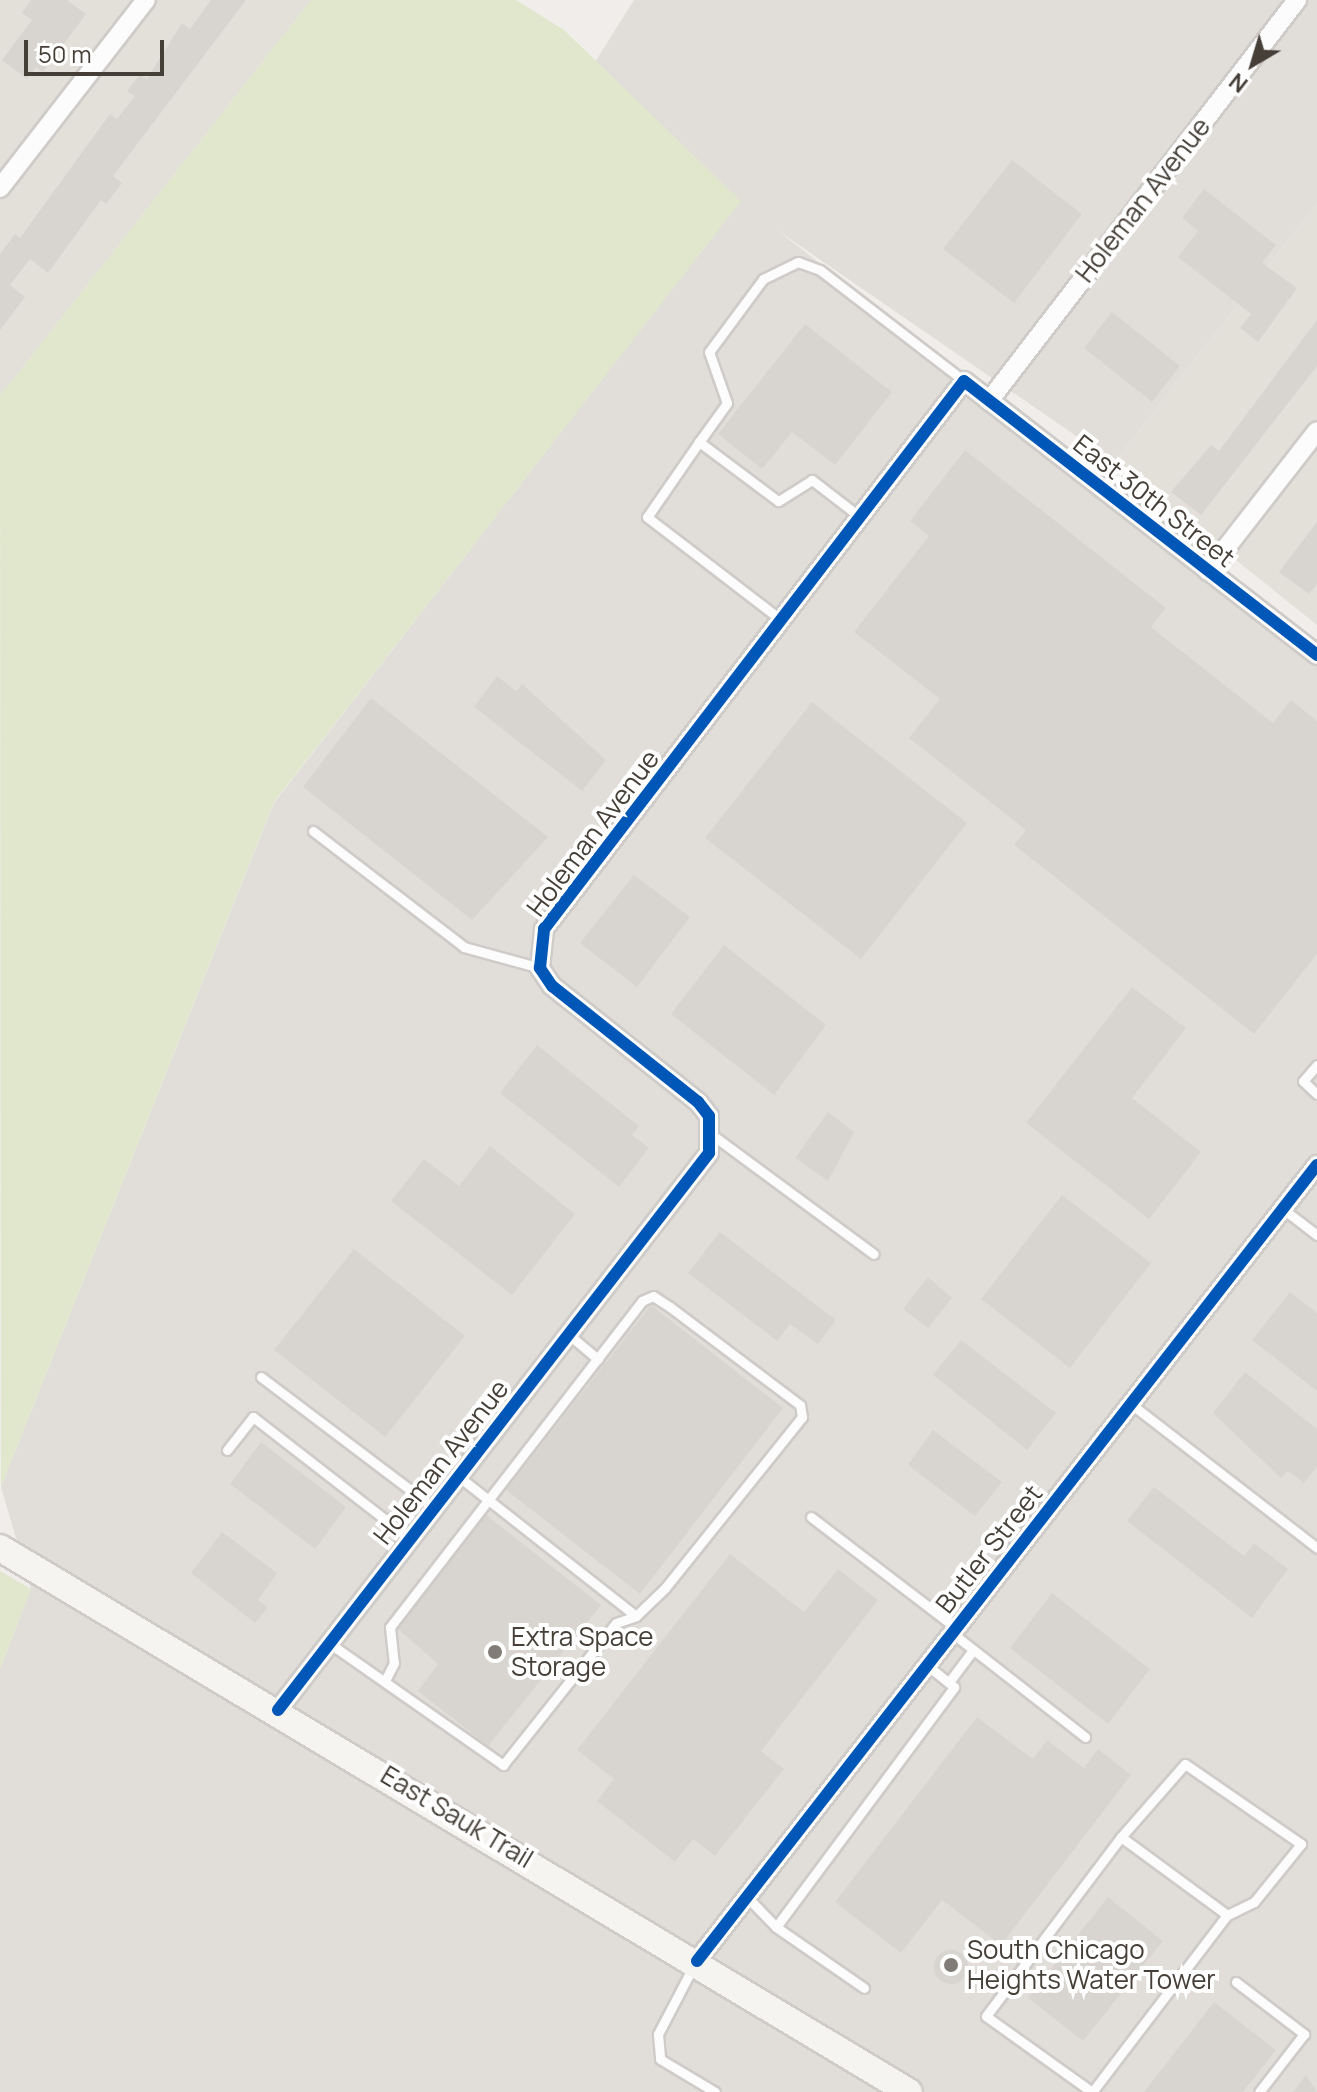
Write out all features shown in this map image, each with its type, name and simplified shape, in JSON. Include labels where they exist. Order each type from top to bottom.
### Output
[{"type":"main road","name":"East Sauk Trail","points":[[0,1548],[278,1710],[909,2092]]},
{"type":"street","points":[[0,188],[146,0]]},
{"type":"street","name":"Holeman Avenue","points":[[989,401],[1297,0]]},
{"type":"street","name":"Holeman Avenue","points":[[540,968],[544,929],[964,381]]},
{"type":"street","name":"East 30th Street","points":[[964,381],[1317,655]]},
{"type":"street","points":[[1208,571],[1317,431]]},
{"type":"street","points":[[540,968],[552,986],[698,1102],[711,1134]]},
{"type":"street","name":"Holeman Avenue","points":[[278,1710],[709,1153],[711,1134]]},
{"type":"street","name":"Butler Street","points":[[697,1961],[1317,1165]]},
{"type":"lane","points":[[781,620],[647,517],[727,403],[709,352],[778,266],[798,262],[820,270],[964,381]]},
{"type":"lane","points":[[699,442],[778,501],[812,480],[860,517]]},
{"type":"lane","points":[[313,831],[464,947],[540,968]]},
{"type":"lane","points":[[1317,1065],[1303,1081],[1317,1094]]},
{"type":"lane","points":[[711,1134],[874,1254]]},
{"type":"lane","points":[[1283,1209],[1317,1235]]},
{"type":"lane","points":[[329,1643],[503,1765],[616,1623],[636,1616],[804,1411],[653,1296],[642,1301],[390,1627],[394,1663],[385,1681]]},
{"type":"lane","points":[[568,1334],[598,1359]]},
{"type":"lane","points":[[261,1377],[434,1508]]},
{"type":"lane","points":[[1131,1404],[1317,1548]]},
{"type":"lane","points":[[227,1450],[253,1417],[410,1539]]},
{"type":"lane","points":[[458,1476],[491,1498],[636,1616]]},
{"type":"lane","points":[[811,1517],[1085,1737]]},
{"type":"lane","points":[[949,1682],[973,1650]]},
{"type":"lane","points":[[776,1927],[954,1687],[927,1665]]},
{"type":"lane","points":[[1185,1764],[1301,1844],[1254,1902],[1227,1915],[1092,2092],[986,2016],[1121,1837],[1185,1764]]},
{"type":"lane","points":[[1121,1837],[1227,1915]]},
{"type":"lane","points":[[747,1897],[776,1927],[864,1988]]},
{"type":"lane","points":[[697,1961],[658,2034],[660,2059],[715,2092]]},
{"type":"lane","points":[[1236,1982],[1304,2034],[1259,2092]]},
{"type":"shaded area","points":[[0,0],[311,0],[0,396]]},
{"type":"shaded area","points":[[634,0],[1317,0],[1317,203],[1114,462],[777,230],[1317,649],[1317,2092],[0,2092],[0,1669],[31,1589],[1,1487],[274,803],[740,201],[595,62]]},
{"type":"shaded area","points":[[1317,203],[1317,625],[1114,462]]},
{"type":"green space","points":[[311,0],[516,0],[564,30],[741,201],[274,802],[1,1487],[0,396]]},
{"type":"green space","points":[[0,1571],[31,1589],[0,1669]]},
{"type":"building","points":[[31,0],[67,0],[86,14],[43,72],[36,67],[27,79],[2,60],[32,20],[22,13]]},
{"type":"building","points":[[211,0],[246,0],[113,176],[122,183],[106,204],[101,200],[48,273],[30,259],[10,285],[25,297],[0,330],[0,254],[15,234],[20,238],[110,114],[117,119],[135,96],[127,91],[140,74],[147,79],[182,23],[190,29]]},
{"type":"building","points":[[1012,160],[1082,214],[1014,303],[943,249]]},
{"type":"building","points":[[1204,189],[1276,245],[1262,263],[1297,288],[1258,342],[1240,328],[1251,314],[1178,257],[1198,231],[1182,218]]},
{"type":"building","points":[[1112,312],[1180,366],[1152,402],[1084,348]]},
{"type":"building","points":[[1317,320],[1317,366],[1201,515],[1171,492],[1211,445],[1219,451]]},
{"type":"building","points":[[805,324],[892,392],[835,465],[792,432],[762,469],[718,434]]},
{"type":"building","points":[[965,450],[1166,608],[1151,627],[1273,723],[1291,700],[1317,721],[1317,954],[1254,1034],[1014,845],[1026,830],[909,738],[940,699],[854,632],[929,536],[910,521]]},
{"type":"building","points":[[1317,522],[1317,584],[1309,594],[1279,572]]},
{"type":"building","points":[[497,676],[516,691],[522,684],[606,760],[582,791],[474,707]]},
{"type":"building","points":[[371,698],[548,837],[472,920],[303,787]]},
{"type":"building","points":[[812,702],[967,823],[861,959],[705,838]]},
{"type":"building","points":[[634,875],[690,917],[637,987],[580,943]]},
{"type":"building","points":[[724,945],[826,1025],[774,1095],[671,1014]]},
{"type":"building","points":[[1132,987],[1186,1028],[1132,1098],[1201,1152],[1149,1219],[1026,1123]]},
{"type":"building","points":[[537,1045],[639,1126],[632,1135],[649,1148],[619,1187],[500,1093]]},
{"type":"building","points":[[828,1112],[854,1132],[828,1181],[795,1158]]},
{"type":"building","points":[[490,1146],[575,1214],[512,1295],[391,1201],[424,1159],[459,1186]]},
{"type":"building","points":[[1062,1195],[1151,1263],[1070,1368],[981,1299]]},
{"type":"building","points":[[720,1232],[836,1320],[818,1344],[790,1324],[777,1341],[688,1273]]},
{"type":"building","points":[[354,1249],[465,1336],[385,1437],[274,1350]]},
{"type":"building","points":[[928,1277],[952,1298],[928,1328],[903,1309]]},
{"type":"building","points":[[1290,1292],[1317,1313],[1317,1391],[1252,1340]]},
{"type":"building","points":[[651,1305],[783,1408],[640,1594],[506,1490]]},
{"type":"building","points":[[961,1340],[1056,1413],[1027,1450],[933,1375]]},
{"type":"building","points":[[1245,1372],[1317,1429],[1317,1467],[1304,1483],[1288,1471],[1281,1478],[1213,1413]]},
{"type":"building","points":[[933,1430],[1002,1482],[975,1516],[908,1465]]},
{"type":"building","points":[[261,1442],[346,1507],[315,1549],[230,1484]]},
{"type":"building","points":[[1154,1487],[1244,1556],[1254,1543],[1288,1569],[1252,1618],[1127,1521]]},
{"type":"building","points":[[486,1515],[601,1605],[488,1746],[418,1691],[438,1664],[398,1629]]},
{"type":"building","points":[[222,1532],[277,1573],[258,1600],[268,1607],[255,1623],[191,1573]]},
{"type":"building","points":[[730,1554],[804,1612],[838,1569],[878,1600],[761,1751],[784,1769],[715,1856],[693,1839],[675,1862],[597,1801],[614,1779],[577,1750]]},
{"type":"building","points":[[1052,1593],[1150,1669],[1108,1724],[1010,1648]]},
{"type":"building","points":[[977,1717],[1033,1759],[1047,1740],[1084,1768],[1098,1749],[1131,1775],[1001,1945],[942,1900],[901,1953],[835,1902]]},
{"type":"building","points":[[1108,1897],[1163,1941],[1083,2041],[1028,1998]]},
{"type":"building","name":"South Chicago Heights Water Tower","points":[[951,1950],[963,1955],[968,1967],[963,1979],[951,1984],[939,1979],[934,1967],[939,1955]]},
{"type":"building","points":[[1214,2002],[1276,2050],[1243,2092],[1144,2092]]},
{"type":"building","points":[[1306,2075],[1317,2092],[1293,2092]]},
{"type":"cycle path","points":[[278,1710],[709,1153],[709,1116],[698,1102],[552,986],[540,968],[544,929],[964,381],[1317,655]]},
{"type":"cycle path","points":[[697,1961],[1317,1165]]},
{"type":"place","name":"Extra Space Storage","points":[[495,1652]]},
{"type":"place","name":"South Chicago Heights Water Tower","points":[[951,1965]]}]
